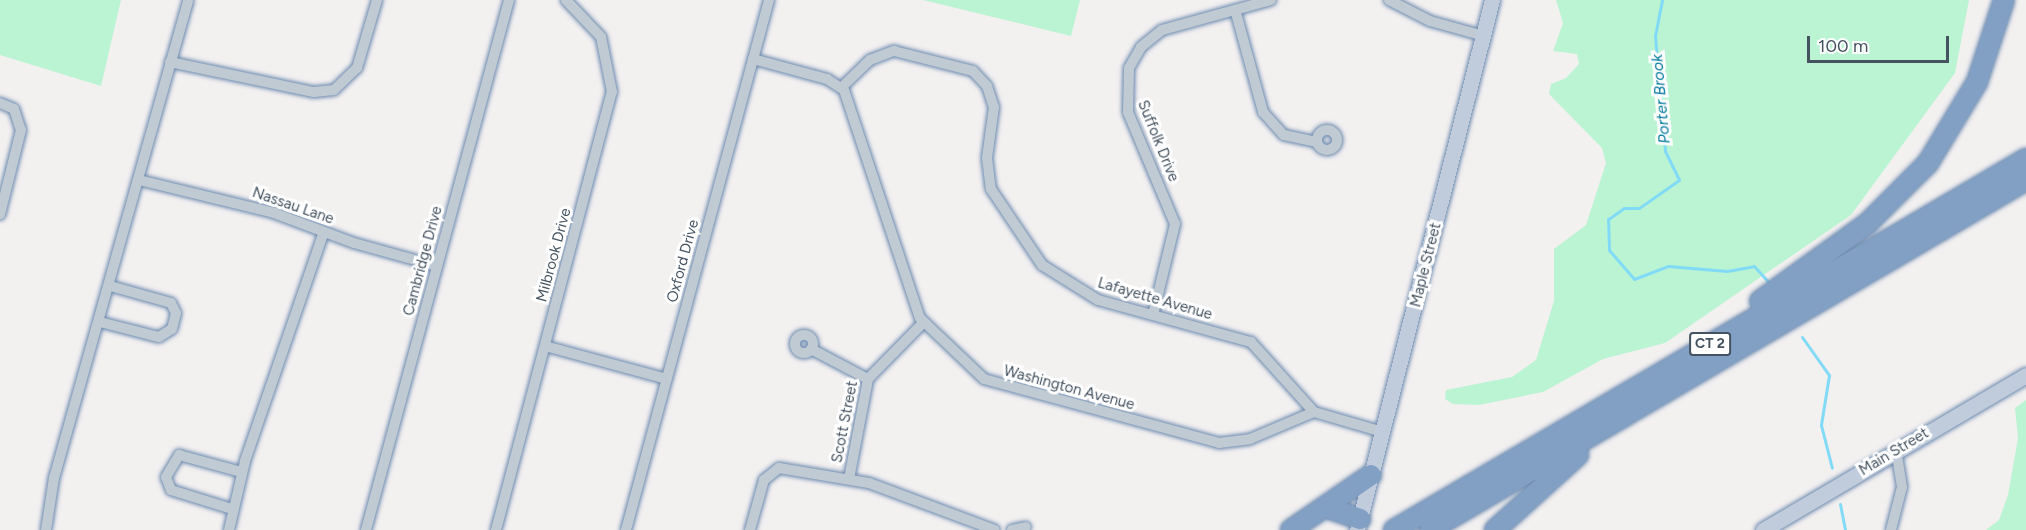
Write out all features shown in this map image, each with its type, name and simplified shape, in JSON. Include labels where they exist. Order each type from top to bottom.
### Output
[{"type":"highway","points":[[1688,357],[1711,334],[1857,232],[1918,174],[1974,90],[2004,0]]},
{"type":"highway","name":"CT 2","points":[[1394,530],[2026,159]]},
{"type":"highway","name":"CT 2","points":[[1430,530],[2026,180]]},
{"type":"highway","points":[[1495,530],[1552,475],[1650,401]]},
{"type":"highway","points":[[1291,530],[1328,508],[1371,475]]},
{"type":"highway","points":[[1328,508],[1358,525]]},
{"type":"street","points":[[46,530],[54,477],[100,322],[188,0]]},
{"type":"street","points":[[170,62],[327,92],[354,74],[377,0]]},
{"type":"street","name":"Cambridge Drive","points":[[366,530],[509,0]]},
{"type":"street","name":"Milbrook Drive","points":[[496,530],[613,84],[601,37],[566,0]]},
{"type":"street","name":"Oxford Drive","points":[[626,530],[769,0]]},
{"type":"street","name":"Suffolk Drive","points":[[1153,315],[1175,224],[1128,112],[1127,74],[1137,51],[1158,33],[1236,13],[1271,0]]},
{"type":"street","points":[[1389,0],[1415,15],[1484,36]]},
{"type":"street","name":"Maple Street","points":[[1358,525],[1492,0]]},
{"type":"street","points":[[1236,13],[1250,80],[1263,112],[1284,135],[1317,142]]},
{"type":"street","name":"Lafayette Avenue","points":[[842,87],[870,60],[894,51],[973,71],[987,86],[994,107],[987,158],[991,189],[1035,257],[1077,291],[1251,342],[1314,412]]},
{"type":"street","points":[[753,59],[842,87]]},
{"type":"street","name":"Washington Avenue","points":[[842,87],[923,323],[959,361],[990,382],[1213,442],[1242,442],[1314,412]]},
{"type":"street","points":[[0,103],[14,109],[21,130],[0,214]]},
{"type":"street","name":"Nassau Lane","points":[[138,180],[274,213],[324,232],[437,266]]},
{"type":"street","points":[[229,530],[241,472],[324,232]]},
{"type":"street","points":[[100,322],[159,338],[172,329],[176,313],[171,303],[110,286]]},
{"type":"street","name":"Scott Street","points":[[750,530],[762,484],[773,470],[849,479],[868,379],[923,323]]},
{"type":"street","points":[[545,346],[667,379]]},
{"type":"street","points":[[811,349],[868,379]]},
{"type":"street","name":"Main Street","points":[[1763,530],[2026,375]]},
{"type":"street","points":[[1314,412],[1383,432]]},
{"type":"street","points":[[1891,530],[1902,487],[1896,450]]},
{"type":"street","points":[[232,508],[171,490],[166,477],[172,460],[182,455],[241,472]]},
{"type":"street","points":[[849,479],[995,530]]},
{"type":"street","points":[[1012,530],[1026,527]]},
{"type":"green space","points":[[0,0],[121,0],[101,86],[0,55]]},
{"type":"green space","points":[[923,0],[1080,0],[1071,36]]},
{"type":"green space","points":[[1556,0],[1969,0],[1955,73],[1851,215],[1665,343],[1603,359],[1543,392],[1479,405],[1453,404],[1445,399],[1446,390],[1512,377],[1536,360],[1554,301],[1554,249],[1586,225],[1606,163],[1602,148],[1549,94],[1551,84],[1566,78],[1579,64],[1577,54],[1553,51],[1563,23]]},
{"type":"green space","points":[[2026,400],[2026,530],[1986,530],[1999,520],[2008,495],[2018,438],[2015,408]]},
{"type":"waterway","name":"Porter Brook","points":[[1662,0],[1655,36],[1665,151],[1679,180],[1639,208],[1624,208],[1608,219],[1609,250],[1634,279],[1668,266],[1727,271],[1754,266],[1770,284]]},
{"type":"waterway","points":[[1802,337],[1829,375],[1821,425],[1832,468]]},
{"type":"waterway","points":[[1840,504],[1845,530]]}]
